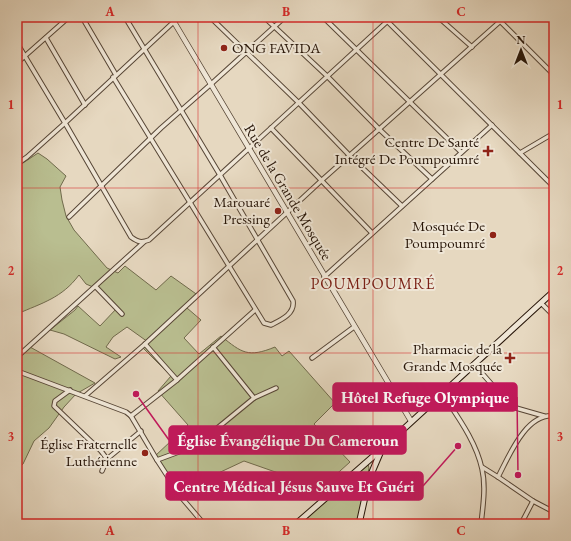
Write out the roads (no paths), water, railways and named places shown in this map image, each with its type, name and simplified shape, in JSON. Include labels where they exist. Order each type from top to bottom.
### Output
[{"type":"main road","points":[[296,524],[341,483],[384,447],[554,291]]},
{"type":"main road","points":[[359,524],[364,495],[369,479],[384,447]]},
{"type":"main road","points":[[341,483],[352,483],[364,495]]},
{"type":"street","points":[[17,63],[69,17]]},
{"type":"street","points":[[82,17],[151,137],[255,310],[264,323],[271,325],[291,312],[294,306],[293,300],[125,17]]},
{"type":"street","name":"Rue de la Grande Mosquée","points":[[171,17],[248,149],[411,421]]},
{"type":"street","points":[[17,164],[65,123],[180,17]]},
{"type":"street","points":[[210,17],[402,206]]},
{"type":"street","points":[[264,17],[327,76],[379,129],[432,179]]},
{"type":"street","points":[[69,217],[151,137],[285,17]]},
{"type":"street","points":[[323,17],[461,152]]},
{"type":"street","points":[[383,17],[554,187]]},
{"type":"street","points":[[17,357],[144,242],[149,240],[392,17]]},
{"type":"street","points":[[438,17],[472,47]]},
{"type":"street","points":[[496,17],[554,75]]},
{"type":"street","points":[[85,396],[145,344],[322,180],[505,17]]},
{"type":"street","points":[[551,17],[554,20]]},
{"type":"street","points":[[46,38],[85,104]]},
{"type":"street","points":[[17,43],[132,236],[138,241],[144,242]]},
{"type":"street","points":[[324,276],[492,125]]},
{"type":"street","points":[[271,128],[372,233]]},
{"type":"street","points":[[520,153],[554,133]]},
{"type":"street","points":[[96,287],[122,314]]},
{"type":"street","points":[[541,303],[554,316]]},
{"type":"street","points":[[132,416],[177,380],[255,310]]},
{"type":"street","points":[[312,358],[354,327]]},
{"type":"street","points":[[145,344],[177,380]]},
{"type":"street","points":[[213,347],[254,398]]},
{"type":"street","points":[[474,364],[507,402],[516,408],[544,416],[554,416]]},
{"type":"street","points":[[17,371],[70,390],[126,412],[132,416],[157,460],[181,497],[204,524]]},
{"type":"street","points":[[157,460],[184,450],[204,439],[254,398],[276,388]]},
{"type":"street","points":[[70,390],[55,401],[54,406],[101,451],[107,459]]},
{"type":"street","points":[[442,393],[467,432],[482,467],[483,504],[481,524]]},
{"type":"street","points":[[498,477],[522,434],[537,420],[544,416]]},
{"type":"street","points":[[102,471],[107,459],[141,431]]},
{"type":"street","points":[[482,467],[533,501],[554,512]]},
{"type":"street","points":[[521,524],[533,501]]},
{"type":"place","name":"ONG FAVIDA","points":[[224,48]]},
{"type":"place","name":"Centre De Santé Intégré De Poumpoumré","points":[[488,151]]},
{"type":"place","name":"Marouaré Pressing","points":[[278,211]]},
{"type":"place","name":"Mosquée De Poumpoumré","points":[[493,235]]},
{"type":"place","name":"Pharmacie de la Grande Mosquée","points":[[510,358]]},
{"type":"place","name":"Église Évangélique Du Cameroun","points":[[136,394]]},
{"type":"place","name":"Centre Médical Jésus Sauve Et Guéri","points":[[458,446]]},
{"type":"place","name":"Église Fraternelle Luthérienne","points":[[145,453]]},
{"type":"place","name":"Hôtel Refuge Olympique","points":[[518,475]]},
{"type":"district","name":"POUMPOUMRÉ","points":[[373,283]]}]
